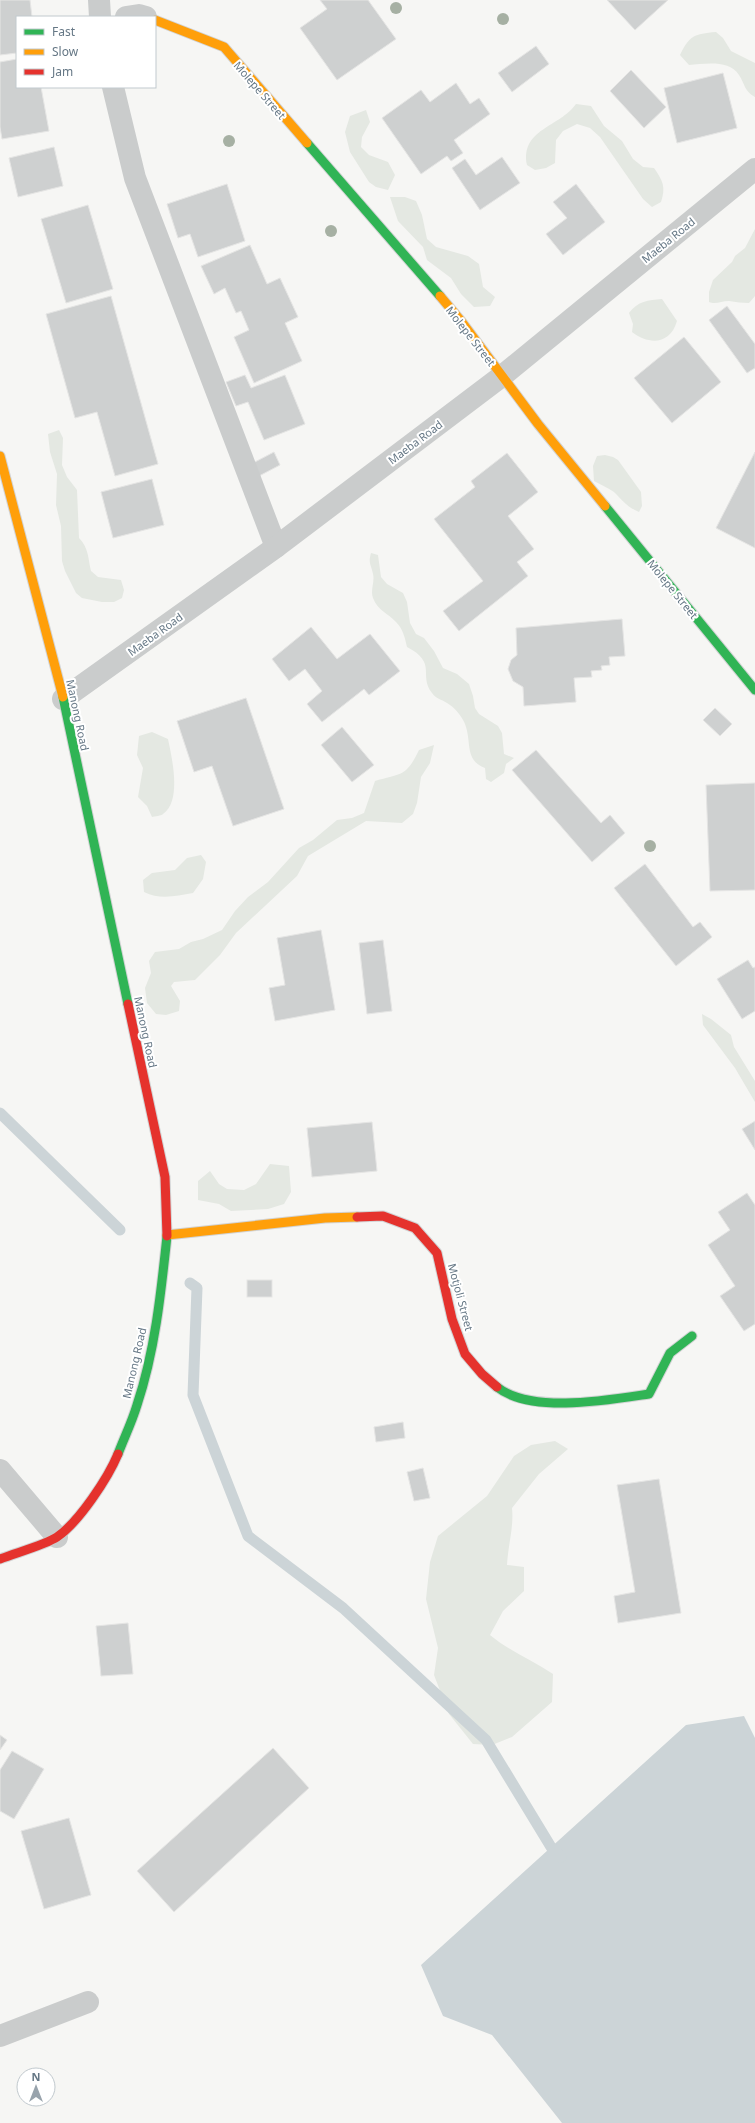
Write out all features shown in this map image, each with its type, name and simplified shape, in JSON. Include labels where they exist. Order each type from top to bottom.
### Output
[{"type":"street","points":[[99,0],[100,16]]},
{"type":"street","points":[[133,16],[143,16]]},
{"type":"street","name":"Molepe Street","points":[[156,20],[224,48],[461,321],[538,424],[755,690]]},
{"type":"street","points":[[113,88],[135,178],[276,547]]},
{"type":"street","name":"Maeba Road","points":[[64,699],[276,547],[502,376],[755,169]]},
{"type":"street","name":"Manong Road","points":[[0,456],[64,699],[165,1177],[167,1235],[162,1284],[154,1329],[137,1405],[111,1471],[84,1510],[57,1537],[0,1559]]},
{"type":"street","name":"Motjoli Street","points":[[167,1235],[325,1218],[383,1216],[415,1228],[437,1253],[452,1319],[465,1354],[482,1374],[505,1393],[536,1401],[586,1403],[649,1394],[670,1353],[692,1336]]},
{"type":"street","points":[[0,1470],[57,1537]]},
{"type":"street","points":[[0,2036],[88,2002]]},
{"type":"shaded area","points":[[716,32],[723,38],[731,51],[755,63],[755,97],[747,90],[735,70],[716,64],[689,65],[680,55],[690,39],[698,35]]},
{"type":"shaded area","points":[[576,104],[591,106],[604,126],[622,141],[633,159],[643,167],[654,168],[663,184],[661,202],[652,207],[643,199],[600,137],[590,128],[577,124],[563,131],[556,140],[555,163],[546,168],[535,170],[527,165],[526,153],[529,144],[535,136],[569,112]]},
{"type":"shaded area","points":[[366,110],[370,122],[362,137],[361,147],[369,155],[388,162],[395,175],[388,190],[376,187],[369,182],[350,152],[345,132],[350,116]]},
{"type":"shaded area","points":[[390,197],[405,197],[416,201],[422,215],[427,239],[436,247],[468,256],[479,264],[483,287],[495,297],[490,306],[474,307],[461,294],[451,278],[427,260],[423,247],[398,221]]},
{"type":"shaded area","points":[[755,229],[755,296],[749,303],[729,301],[716,303],[709,302],[709,292],[713,280],[732,262],[735,256],[745,248]]},
{"type":"shaded area","points":[[662,299],[677,321],[674,329],[669,335],[652,341],[632,332],[633,324],[629,313],[632,309],[644,302]]},
{"type":"shaded area","points":[[59,430],[63,438],[62,465],[67,477],[77,490],[79,538],[85,546],[88,554],[91,571],[98,577],[121,580],[124,590],[122,598],[114,602],[102,602],[82,598],[76,593],[65,571],[62,561],[61,526],[56,505],[57,474],[50,452],[48,434]]},
{"type":"shaded area","points":[[605,455],[618,460],[641,492],[642,506],[639,512],[628,506],[614,492],[594,481],[593,466],[597,456]]},
{"type":"shaded area","points":[[371,553],[378,555],[381,577],[387,584],[403,593],[407,602],[410,623],[416,634],[424,638],[434,651],[443,668],[457,674],[469,684],[475,708],[479,714],[498,726],[502,733],[504,754],[514,758],[506,764],[504,773],[491,782],[486,779],[485,768],[478,765],[471,755],[467,731],[462,718],[452,707],[437,698],[432,693],[428,687],[425,664],[422,658],[407,647],[403,634],[398,625],[380,609],[375,602],[372,595],[373,577],[370,562]]},
{"type":"shaded area","points":[[152,732],[168,739],[172,757],[174,790],[169,808],[162,815],[152,817],[147,806],[138,797],[143,768],[137,755],[139,736]]},
{"type":"shaded area","points":[[434,745],[430,763],[421,777],[417,803],[413,814],[402,823],[366,821],[308,856],[297,876],[236,933],[220,955],[195,980],[174,982],[171,986],[180,1001],[179,1011],[166,1015],[156,1014],[147,1003],[145,988],[151,973],[149,961],[155,952],[179,949],[191,942],[203,939],[222,930],[235,911],[248,897],[268,882],[299,848],[313,840],[337,820],[352,818],[364,813],[375,781],[402,773],[410,765],[419,750]]},
{"type":"shaded area","points":[[201,855],[206,862],[203,879],[193,893],[162,897],[144,892],[143,880],[152,873],[175,870],[187,858]]},
{"type":"shaded area","points":[[702,1014],[711,1019],[731,1035],[734,1047],[755,1081],[755,1102],[735,1068],[703,1025]]},
{"type":"shaded area","points":[[270,1164],[289,1166],[291,1192],[284,1204],[268,1209],[231,1211],[219,1204],[198,1200],[198,1181],[210,1171],[219,1184],[227,1189],[244,1190],[256,1184]]},
{"type":"shaded area","points":[[555,1441],[568,1449],[539,1474],[512,1508],[512,1522],[507,1565],[524,1567],[524,1591],[503,1611],[490,1635],[505,1646],[553,1674],[552,1702],[512,1737],[492,1745],[473,1744],[449,1714],[434,1675],[438,1648],[426,1599],[430,1562],[438,1536],[487,1496],[514,1456],[531,1445]]},
{"type":"shaded area","points":[[744,1716],[755,1738],[755,2123],[562,2123],[492,2035],[443,2016],[421,1965],[686,1725]]},
{"type":"building","points":[[0,0],[30,0],[32,16],[16,16],[16,53],[0,55]]},
{"type":"building","points":[[320,0],[368,0],[396,39],[337,80],[300,28],[327,9]]},
{"type":"building","points":[[607,0],[668,0],[635,30]]},
{"type":"building","points":[[536,46],[549,64],[512,92],[498,73]]},
{"type":"building","points":[[16,59],[16,88],[41,88],[49,131],[2,139],[0,127],[0,62]]},
{"type":"building","points":[[631,70],[666,107],[644,128],[610,91]]},
{"type":"building","points":[[723,73],[737,128],[677,143],[664,88]]},
{"type":"building","points":[[456,83],[470,104],[479,98],[490,114],[454,140],[463,153],[451,161],[447,156],[421,174],[382,118],[421,90],[430,102]]},
{"type":"building","points":[[54,147],[63,186],[18,197],[9,158]]},
{"type":"building","points":[[502,157],[520,183],[480,210],[452,168],[465,159],[476,175]]},
{"type":"building","points":[[227,184],[245,241],[198,257],[190,234],[178,238],[167,204]]},
{"type":"building","points":[[576,184],[605,222],[563,255],[546,234],[567,218],[553,202]]},
{"type":"building","points":[[88,205],[113,289],[66,303],[41,219]]},
{"type":"building","points":[[250,245],[267,284],[280,278],[298,317],[285,323],[302,361],[254,383],[234,337],[249,330],[241,311],[236,313],[225,288],[214,294],[201,266]]},
{"type":"building","points":[[111,296],[158,464],[115,476],[97,412],[75,418],[46,314]]},
{"type":"building","points":[[727,306],[755,344],[755,368],[747,373],[709,320]]},
{"type":"building","points":[[684,337],[721,382],[672,423],[634,378]]},
{"type":"building","points":[[245,375],[251,388],[285,375],[305,424],[264,440],[248,402],[236,406],[226,382]]},
{"type":"building","points":[[274,452],[280,465],[259,476],[253,463]]},
{"type":"building","points":[[755,452],[755,548],[716,528]]},
{"type":"building","points":[[507,453],[538,492],[508,516],[534,549],[517,562],[528,576],[459,631],[443,611],[483,581],[434,519],[475,487],[471,481]]},
{"type":"building","points":[[152,479],[164,525],[113,538],[101,492]]},
{"type":"building","points":[[622,619],[625,656],[609,657],[610,665],[601,666],[602,670],[591,671],[592,677],[574,678],[576,702],[524,706],[523,687],[513,681],[508,669],[511,660],[517,655],[516,628]]},
{"type":"building","points":[[311,627],[337,659],[370,634],[400,671],[369,695],[364,689],[322,722],[307,704],[322,691],[305,669],[289,681],[272,659]]},
{"type":"building","points":[[246,698],[284,809],[233,826],[212,766],[194,772],[177,721]]},
{"type":"building","points":[[715,708],[732,724],[720,736],[703,720]]},
{"type":"building","points":[[342,727],[374,765],[352,782],[321,745]]},
{"type":"building","points":[[536,750],[601,823],[610,815],[625,833],[592,862],[512,770]]},
{"type":"building","points":[[755,783],[755,890],[710,891],[706,785]]},
{"type":"building","points":[[645,864],[693,927],[700,922],[712,937],[676,966],[614,888]]},
{"type":"building","points":[[321,930],[335,1010],[275,1021],[269,988],[285,985],[277,938]]},
{"type":"building","points":[[383,940],[392,1011],[367,1014],[359,943]]},
{"type":"building","points":[[748,960],[753,968],[755,967],[755,1011],[742,1019],[717,979]]},
{"type":"building","points":[[755,1121],[755,1150],[742,1129]]},
{"type":"building","points":[[372,1122],[377,1171],[312,1177],[307,1128]]},
{"type":"building","points":[[747,1193],[755,1205],[755,1324],[744,1331],[720,1296],[735,1286],[708,1245],[730,1230],[718,1212]]},
{"type":"building","points":[[247,1280],[272,1280],[272,1297],[247,1297]]},
{"type":"building","points":[[403,1422],[405,1438],[376,1442],[374,1427]]},
{"type":"building","points":[[423,1468],[430,1498],[414,1501],[407,1472]]},
{"type":"building","points":[[659,1479],[681,1613],[618,1623],[614,1596],[635,1592],[617,1485]]},
{"type":"building","points":[[128,1623],[133,1674],[101,1676],[96,1626]]},
{"type":"building","points":[[0,1735],[7,1740],[0,1750]]},
{"type":"building","points":[[273,1748],[309,1788],[174,1912],[137,1871]]},
{"type":"building","points":[[12,1751],[44,1769],[14,1819],[0,1811],[0,1770]]},
{"type":"building","points":[[69,1818],[91,1895],[44,1909],[21,1831]]},
{"type":"waterway","points":[[0,1113],[120,1230]]},
{"type":"waterway","points":[[190,1283],[197,1288],[193,1395],[248,1536],[343,1608],[486,1740],[551,1847],[561,1857]]},
{"type":"traffic: fast","points":[[307,143],[440,296]]},
{"type":"traffic: fast","points":[[605,506],[755,690]]},
{"type":"traffic: fast","points":[[63,697],[128,1004]]},
{"type":"traffic: fast","points":[[118,1454],[135,1411],[153,1343],[160,1300],[167,1236]]},
{"type":"traffic: fast","points":[[497,1387],[512,1395],[529,1400],[549,1403],[592,1402],[649,1394],[670,1353],[692,1336]]},
{"type":"traffic: slow","points":[[156,20],[224,47],[307,143]]},
{"type":"traffic: slow","points":[[440,296],[461,321],[538,424],[605,506]]},
{"type":"traffic: slow","points":[[0,456],[63,697]]},
{"type":"traffic: slow","points":[[167,1235],[325,1218],[357,1217]]},
{"type":"traffic: jam","points":[[128,1004],[165,1177],[167,1236]]},
{"type":"traffic: jam","points":[[357,1217],[383,1216],[415,1228],[437,1253],[452,1319],[465,1354],[482,1374],[497,1387]]},
{"type":"traffic: jam","points":[[0,1559],[52,1540],[66,1530],[92,1499],[118,1454]]}]
